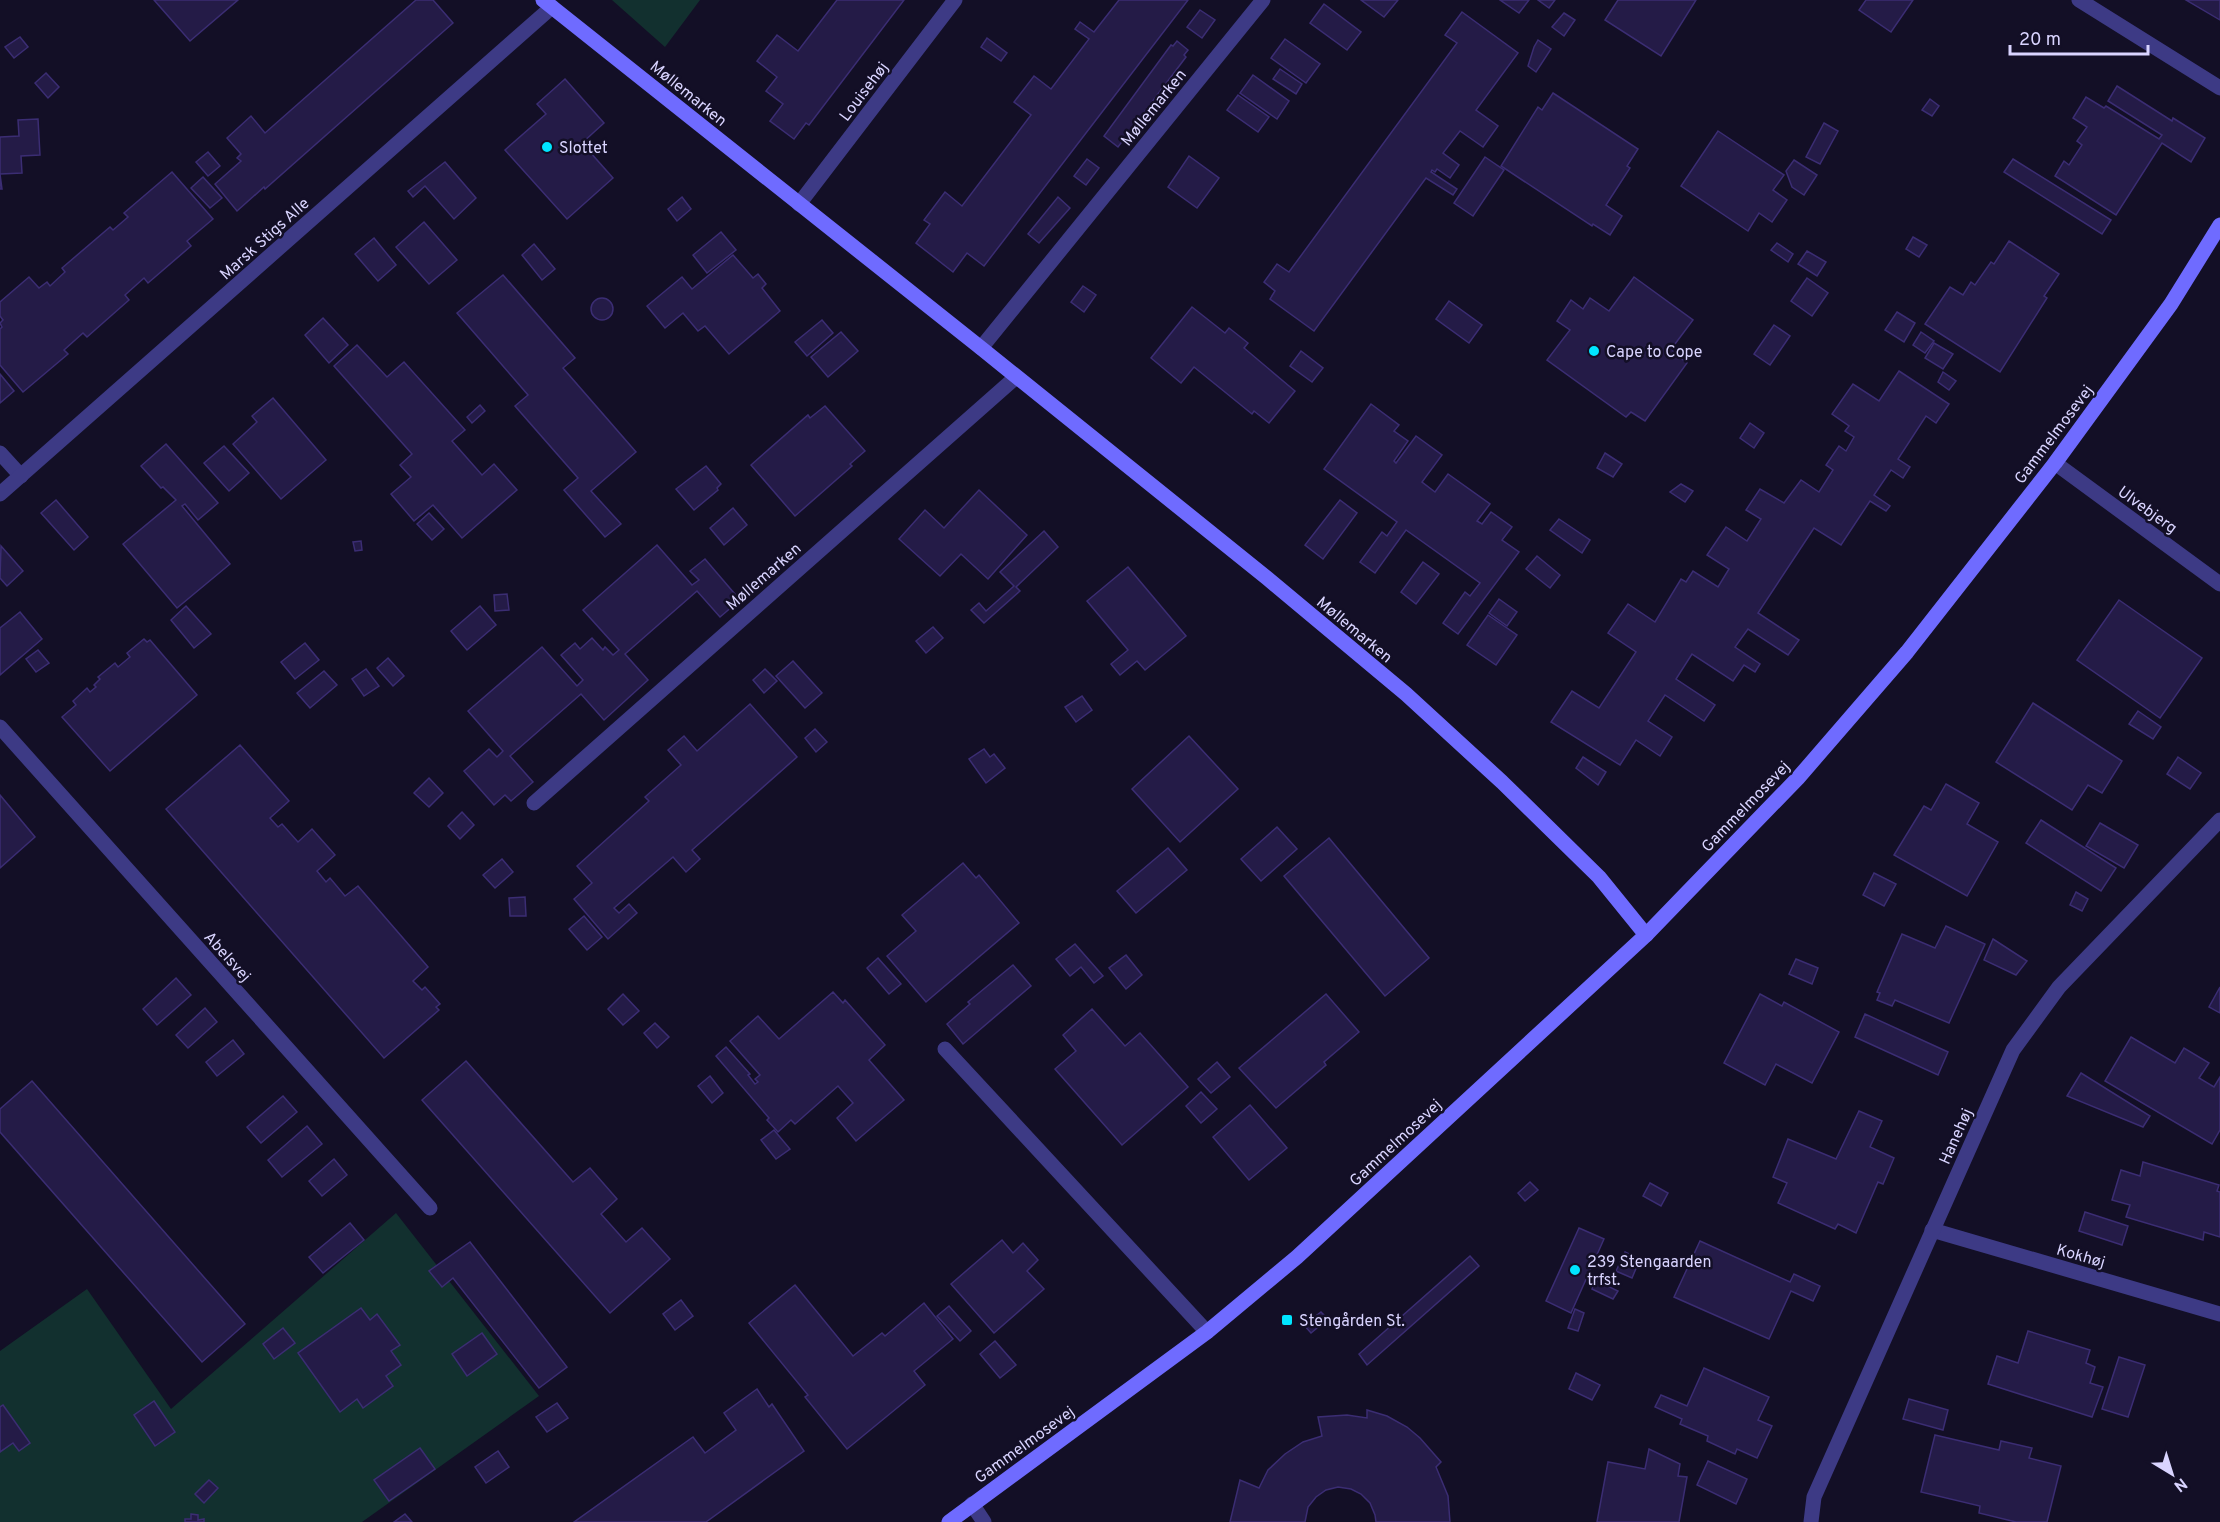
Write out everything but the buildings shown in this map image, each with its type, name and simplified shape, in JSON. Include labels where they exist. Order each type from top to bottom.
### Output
[{"type":"street","name":"Louisehøj","points":[[800,204],[955,0]]},
{"type":"street","name":"Møllemarken","points":[[981,348],[1263,0]]},
{"type":"street","points":[[2079,0],[2220,88]]},
{"type":"street","name":"Møllemarken","points":[[547,4],[981,348],[1267,578],[1406,694],[1502,782],[1599,877],[1646,935]]},
{"type":"street","name":"Marsk Stigs Alle","points":[[0,494],[547,4]]},
{"type":"street","name":"Gammelmosevej","points":[[949,1522],[1207,1332],[1297,1257],[1646,935],[1798,778],[1891,670],[2055,463],[2170,304],[2220,225]]},
{"type":"street","name":"Møllemarken","points":[[534,802],[1016,377]]},
{"type":"street","points":[[0,453],[21,476]]},
{"type":"street","name":"Ulvebjerg","points":[[2055,463],[2220,584]]},
{"type":"street","name":"Abelsvej","points":[[0,727],[430,1208]]},
{"type":"street","name":"Hanehøj","points":[[1811,1522],[1814,1497],[2013,1050],[2059,987],[2220,820]]},
{"type":"street","points":[[945,1049],[1207,1332]]},
{"type":"street","name":"Kokhøj","points":[[1932,1230],[2220,1314]]},
{"type":"street","points":[[972,1504],[984,1522]]},
{"type":"green space","points":[[612,0],[700,0],[665,47]]},
{"type":"green space","points":[[396,1213],[539,1396],[362,1522],[0,1522],[0,1351],[87,1289],[171,1409]]},
{"type":"place","name":"Slottet","points":[[547,147]]},
{"type":"place","name":"Cape to Cope","points":[[1594,351]]},
{"type":"place","name":"239 Stengaarden trfst.","points":[[1575,1270]]},
{"type":"place","name":"Stengården St.","points":[[1287,1320]]}]
